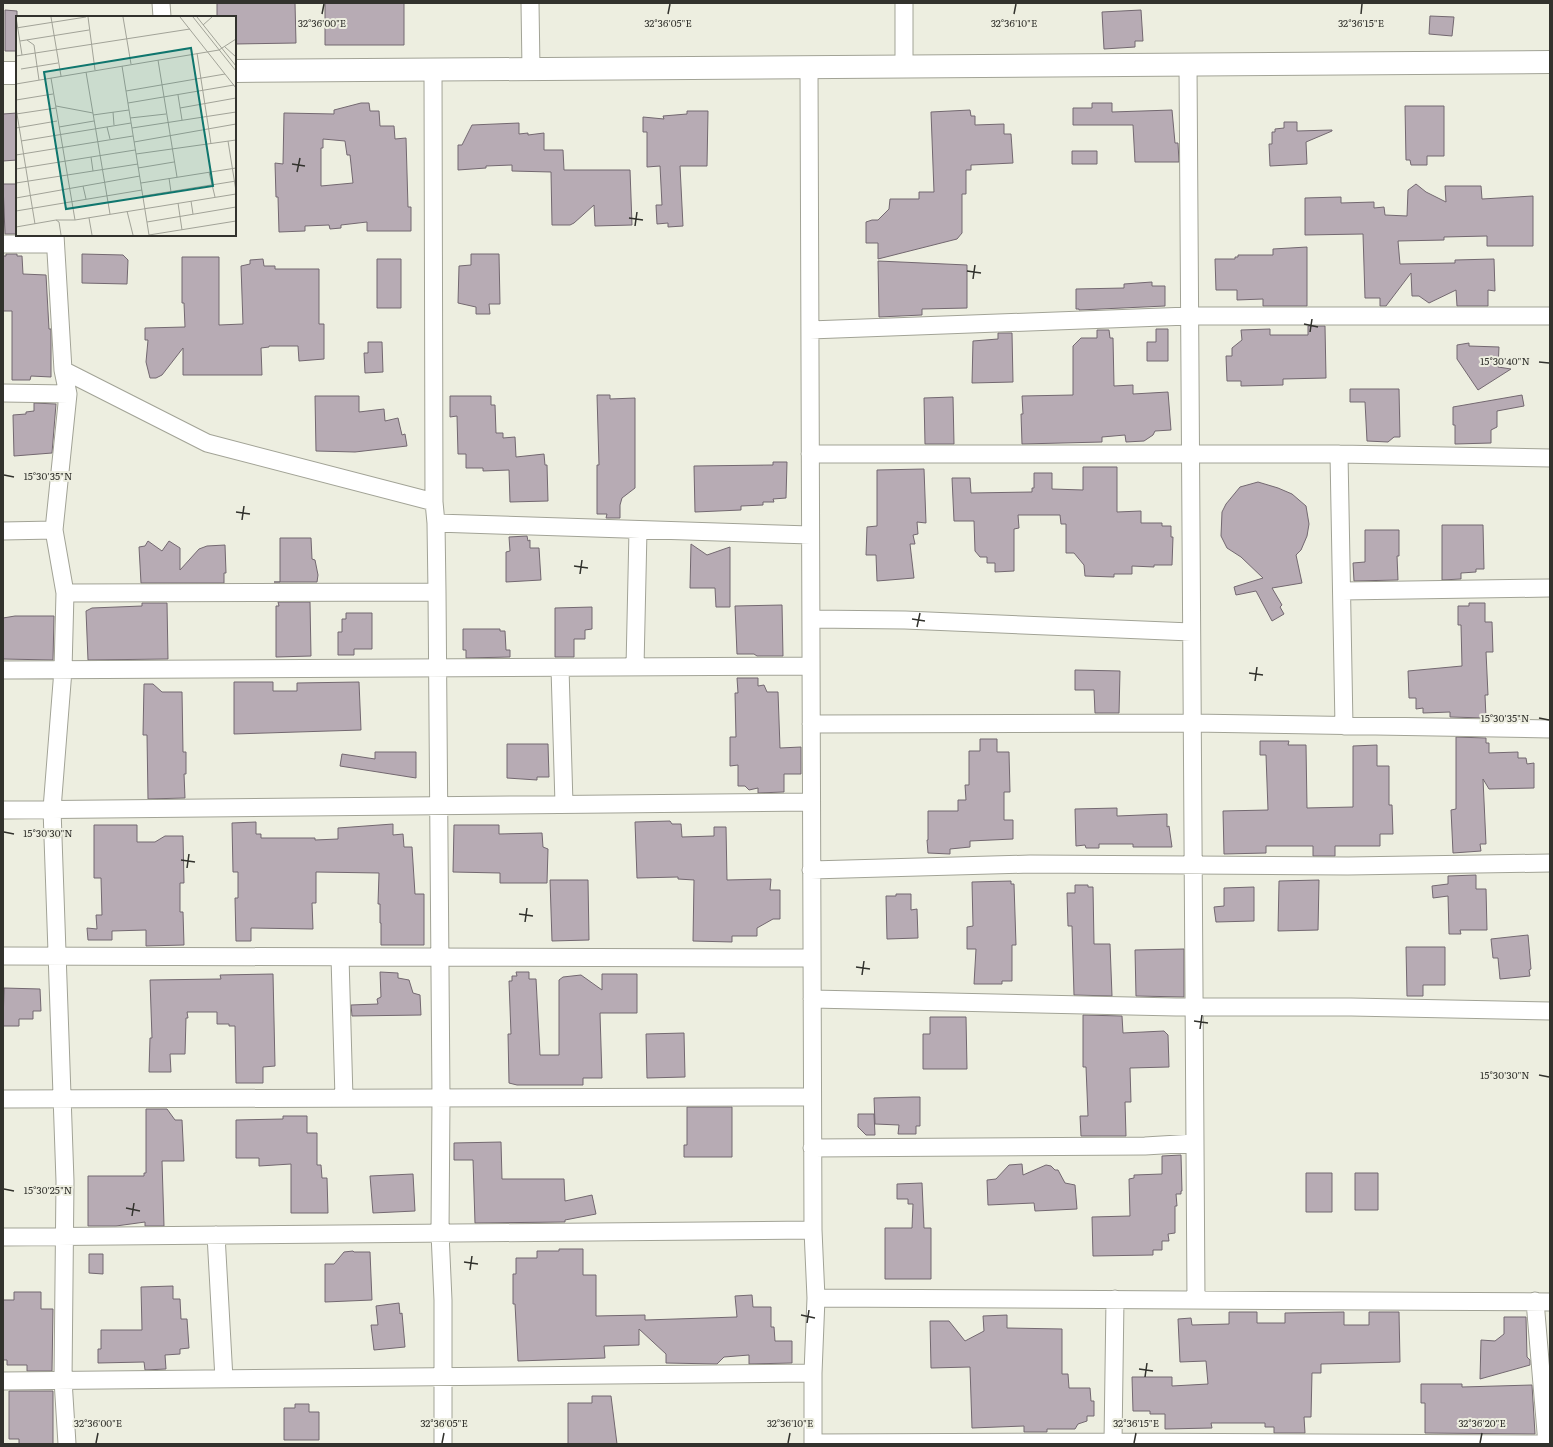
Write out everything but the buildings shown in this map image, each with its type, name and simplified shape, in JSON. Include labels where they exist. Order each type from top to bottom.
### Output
[{"type":"street","points":[[162,3],[162,16]]},
{"type":"street","points":[[530,3],[531,69]]},
{"type":"street","points":[[904,3],[904,66]]},
{"type":"street","points":[[236,71],[1550,62]]},
{"type":"street","points":[[1188,65],[1196,1300]]},
{"type":"street","points":[[809,68],[812,1230],[816,1298],[813,1373],[813,1444],[1113,1442],[1550,1444]]},
{"type":"street","points":[[433,70],[434,502],[436,523],[438,667],[441,1098],[440,1233],[443,1300],[443,1444]]},
{"type":"street","points":[[3,73],[16,73]]},
{"type":"street","points":[[3,244],[55,239],[63,370],[68,394],[54,530],[65,593],[63,670],[52,809],[65,1181],[63,1380],[67,1444]]},
{"type":"street","points":[[810,330],[1189,316],[1550,316]]},
{"type":"street","points":[[63,370],[207,443],[434,502]]},
{"type":"street","points":[[3,394],[68,394]]},
{"type":"street","points":[[810,454],[1339,454],[1550,458]]},
{"type":"street","points":[[1339,454],[1344,726]]},
{"type":"street","points":[[436,523],[810,535]]},
{"type":"street","points":[[3,531],[54,530]]},
{"type":"street","points":[[635,667],[638,530]]},
{"type":"street","points":[[1342,591],[1550,588]]},
{"type":"street","points":[[65,593],[437,592]]},
{"type":"street","points":[[811,619],[905,620],[1191,632]]},
{"type":"street","points":[[3,670],[811,666]]},
{"type":"street","points":[[560,668],[564,804]]},
{"type":"street","points":[[811,724],[1192,724],[1550,729]]},
{"type":"street","points":[[3,810],[811,802]]},
{"type":"street","points":[[811,870],[1030,864],[1348,866],[1550,863]]},
{"type":"street","points":[[3,956],[812,958]]},
{"type":"street","points":[[340,957],[344,1098]]},
{"type":"street","points":[[812,999],[1194,1007],[1351,1007],[1550,1012]]},
{"type":"street","points":[[3,1100],[812,1097]]},
{"type":"street","points":[[812,1148],[1102,1145],[1145,1146],[1195,1143]]},
{"type":"street","points":[[3,1237],[812,1230]]},
{"type":"street","points":[[216,1235],[224,1379]]},
{"type":"street","points":[[816,1298],[1543,1302],[1547,1444]]},
{"type":"street","points":[[1113,1442],[1115,1299]]},
{"type":"street","points":[[3,1381],[813,1373]]}]
